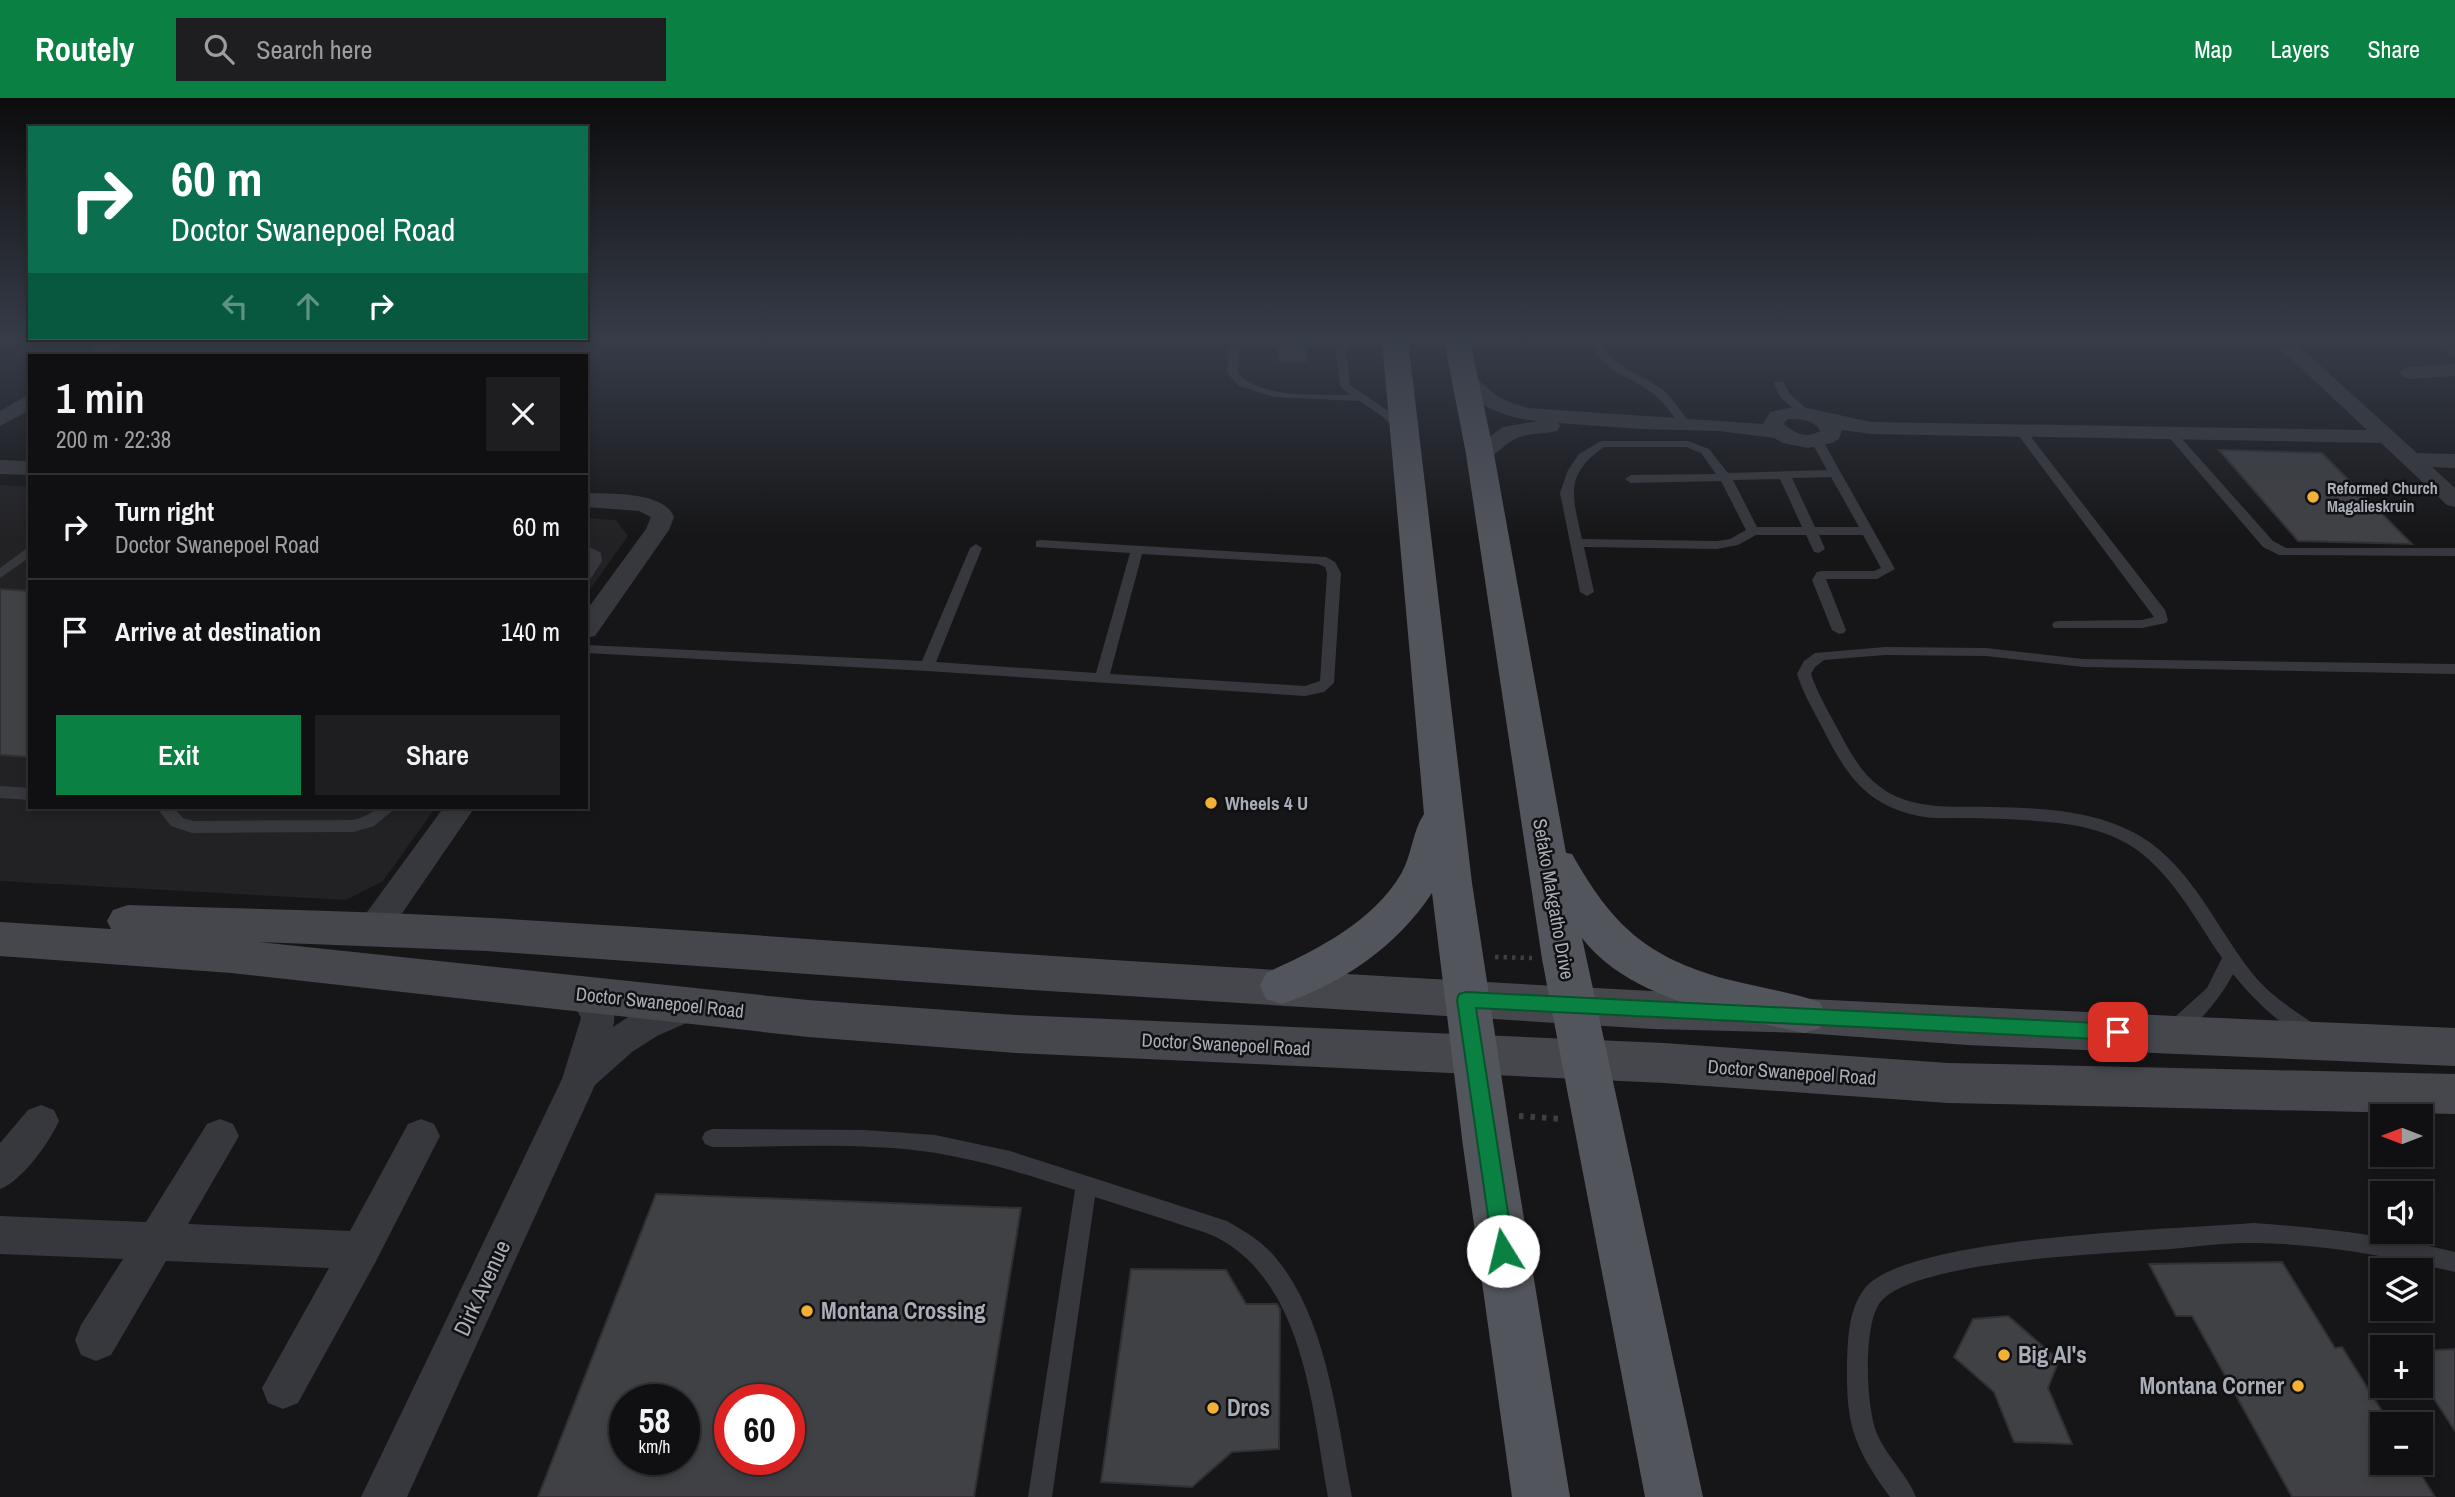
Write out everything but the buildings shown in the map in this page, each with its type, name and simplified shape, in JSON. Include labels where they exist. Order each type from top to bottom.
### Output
[{"type":"main road","points":[[1404,405],[1440,791],[1463,978],[1541,1497]]},
{"type":"main road","name":"Sefako Makgatho Drive","points":[[1470,405],[1563,959],[1674,1497]]},
{"type":"main road","points":[[1282,986],[1326,966],[1353,949],[1385,924],[1404,904],[1431,854],[1440,791]]},
{"type":"main road","points":[[1537,804],[1556,860],[1574,899],[1597,930],[1620,950],[1649,969],[1682,984],[1731,999],[1804,1015]]},
{"type":"main road","points":[[0,915],[371,932],[487,934],[1032,973],[1282,986],[1463,978],[1573,1006],[2455,1048]]},
{"type":"main road","points":[[371,932],[365,940],[366,949],[375,953],[608,978],[765,1000],[816,1009],[850,1022]]},
{"type":"main road","name":"Doctor Swanepoel Road","points":[[0,939],[187,951],[850,1022],[1583,1060],[1944,1083],[2202,1091],[2396,1091],[2455,1094]]},
{"type":"main road","points":[[1967,1026],[2158,1055],[2390,1069],[2425,1075],[2455,1088]]},
{"type":"main road","points":[[2396,1091],[2455,1117]]},
{"type":"street","points":[[0,419],[22,405]]},
{"type":"street","points":[[1500,405],[1519,413],[1640,423],[1719,425],[1800,421],[1871,428],[2387,437]]},
{"type":"street","points":[[2352,405],[2455,500]]},
{"type":"street","points":[[1480,454],[1502,436],[1521,428],[1640,423]]},
{"type":"street","points":[[2412,460],[2455,461]]},
{"type":"street","points":[[0,467],[28,468]]},
{"type":"street","points":[[588,500],[642,504],[659,510],[662,523],[588,627]]},
{"type":"street","points":[[371,932],[459,809]]},
{"type":"street","name":"Dirk Avenue","points":[[384,1497],[580,1079],[598,1018],[596,1008],[585,993]]},
{"type":"street","name":"Dirk Avenue","points":[[580,1079],[603,1053],[630,1032],[658,1017],[692,1006]]},
{"type":"street","points":[[0,1172],[41,1121]]},
{"type":"street","points":[[96,1340],[220,1136]]},
{"type":"street","points":[[283,1388],[361,1250],[421,1136]]},
{"type":"street","points":[[0,1236],[361,1250]]},
{"type":"lane","points":[[1373,405],[1387,415],[1408,438]]},
{"type":"lane","points":[[1668,405],[1685,424]]},
{"type":"lane","points":[[1791,405],[1835,473],[1888,569],[1884,573],[1822,575],[1819,580],[1839,631]]},
{"type":"lane","points":[[2020,430],[2160,613],[2161,620],[2142,624],[2059,625]]},
{"type":"lane","points":[[2171,432],[2276,550],[2455,552]]},
{"type":"lane","points":[[1587,592],[1566,493],[1574,470],[1583,456],[1601,444],[1697,446],[1726,477],[1753,531]]},
{"type":"lane","points":[[1630,479],[1835,473]]},
{"type":"lane","points":[[1784,475],[1819,549]]},
{"type":"lane","points":[[1577,542],[1717,545],[1734,542],[1753,531],[1867,531]]},
{"type":"lane","points":[[588,649],[928,666],[1305,691],[1318,690],[1327,683],[1334,573],[1330,565],[1321,560],[1041,544]]},
{"type":"lane","points":[[928,666],[976,548]]},
{"type":"lane","points":[[588,550],[596,556],[596,561],[588,572]]},
{"type":"lane","points":[[1102,678],[1137,550]]},
{"type":"lane","points":[[2,571],[28,552]]},
{"type":"lane","points":[[2324,1040],[2264,998],[2231,959],[2174,874],[2162,861],[2115,830],[2067,818],[1921,811],[1900,806],[1868,789],[1848,765],[1804,674],[1809,664],[1820,656],[1839,653],[1986,652],[2083,663],[2455,669]]},
{"type":"lane","points":[[0,792],[28,794]]},
{"type":"lane","points":[[166,809],[177,822],[192,827],[353,826],[368,822],[386,809]]},
{"type":"lane","points":[[2168,1034],[2210,1000],[2219,988],[2231,959]]},
{"type":"lane","points":[[712,1138],[864,1139],[935,1144],[1010,1160],[1220,1228],[1247,1244],[1269,1264],[1286,1292],[1312,1357],[1340,1497]]},
{"type":"lane","points":[[1040,1497],[1086,1185]]},
{"type":"lane","points":[[1905,1497],[1864,1434],[1858,1404],[1859,1325],[1872,1296],[1889,1281],[1926,1268],[2022,1250],[2254,1233],[2334,1238],[2395,1247],[2455,1262]]},
{"type":"path","points":[[1463,978],[1563,959]]},
{"type":"path","points":[[1482,1114],[1595,1121]]},
{"type":"shaded area","points":[[0,485],[28,487],[28,809],[435,809],[383,881],[346,900],[0,881]]},
{"type":"shaded area","points":[[588,518],[616,520],[628,536],[588,592]]},
{"type":"place","name":"Reformed Church Magalieskruin","points":[[2313,497]]},
{"type":"place","name":"Wheels 4 U","points":[[1211,803]]},
{"type":"place","name":"Montana Crossing","points":[[807,1311]]},
{"type":"place","name":"Big Al's","points":[[2004,1355]]},
{"type":"place","name":"Montana Corner","points":[[2298,1386]]},
{"type":"place","name":"Dros","points":[[1213,1408]]},
{"type":"route","points":[[1503,1251],[1466,1000],[2118,1032]]}]
